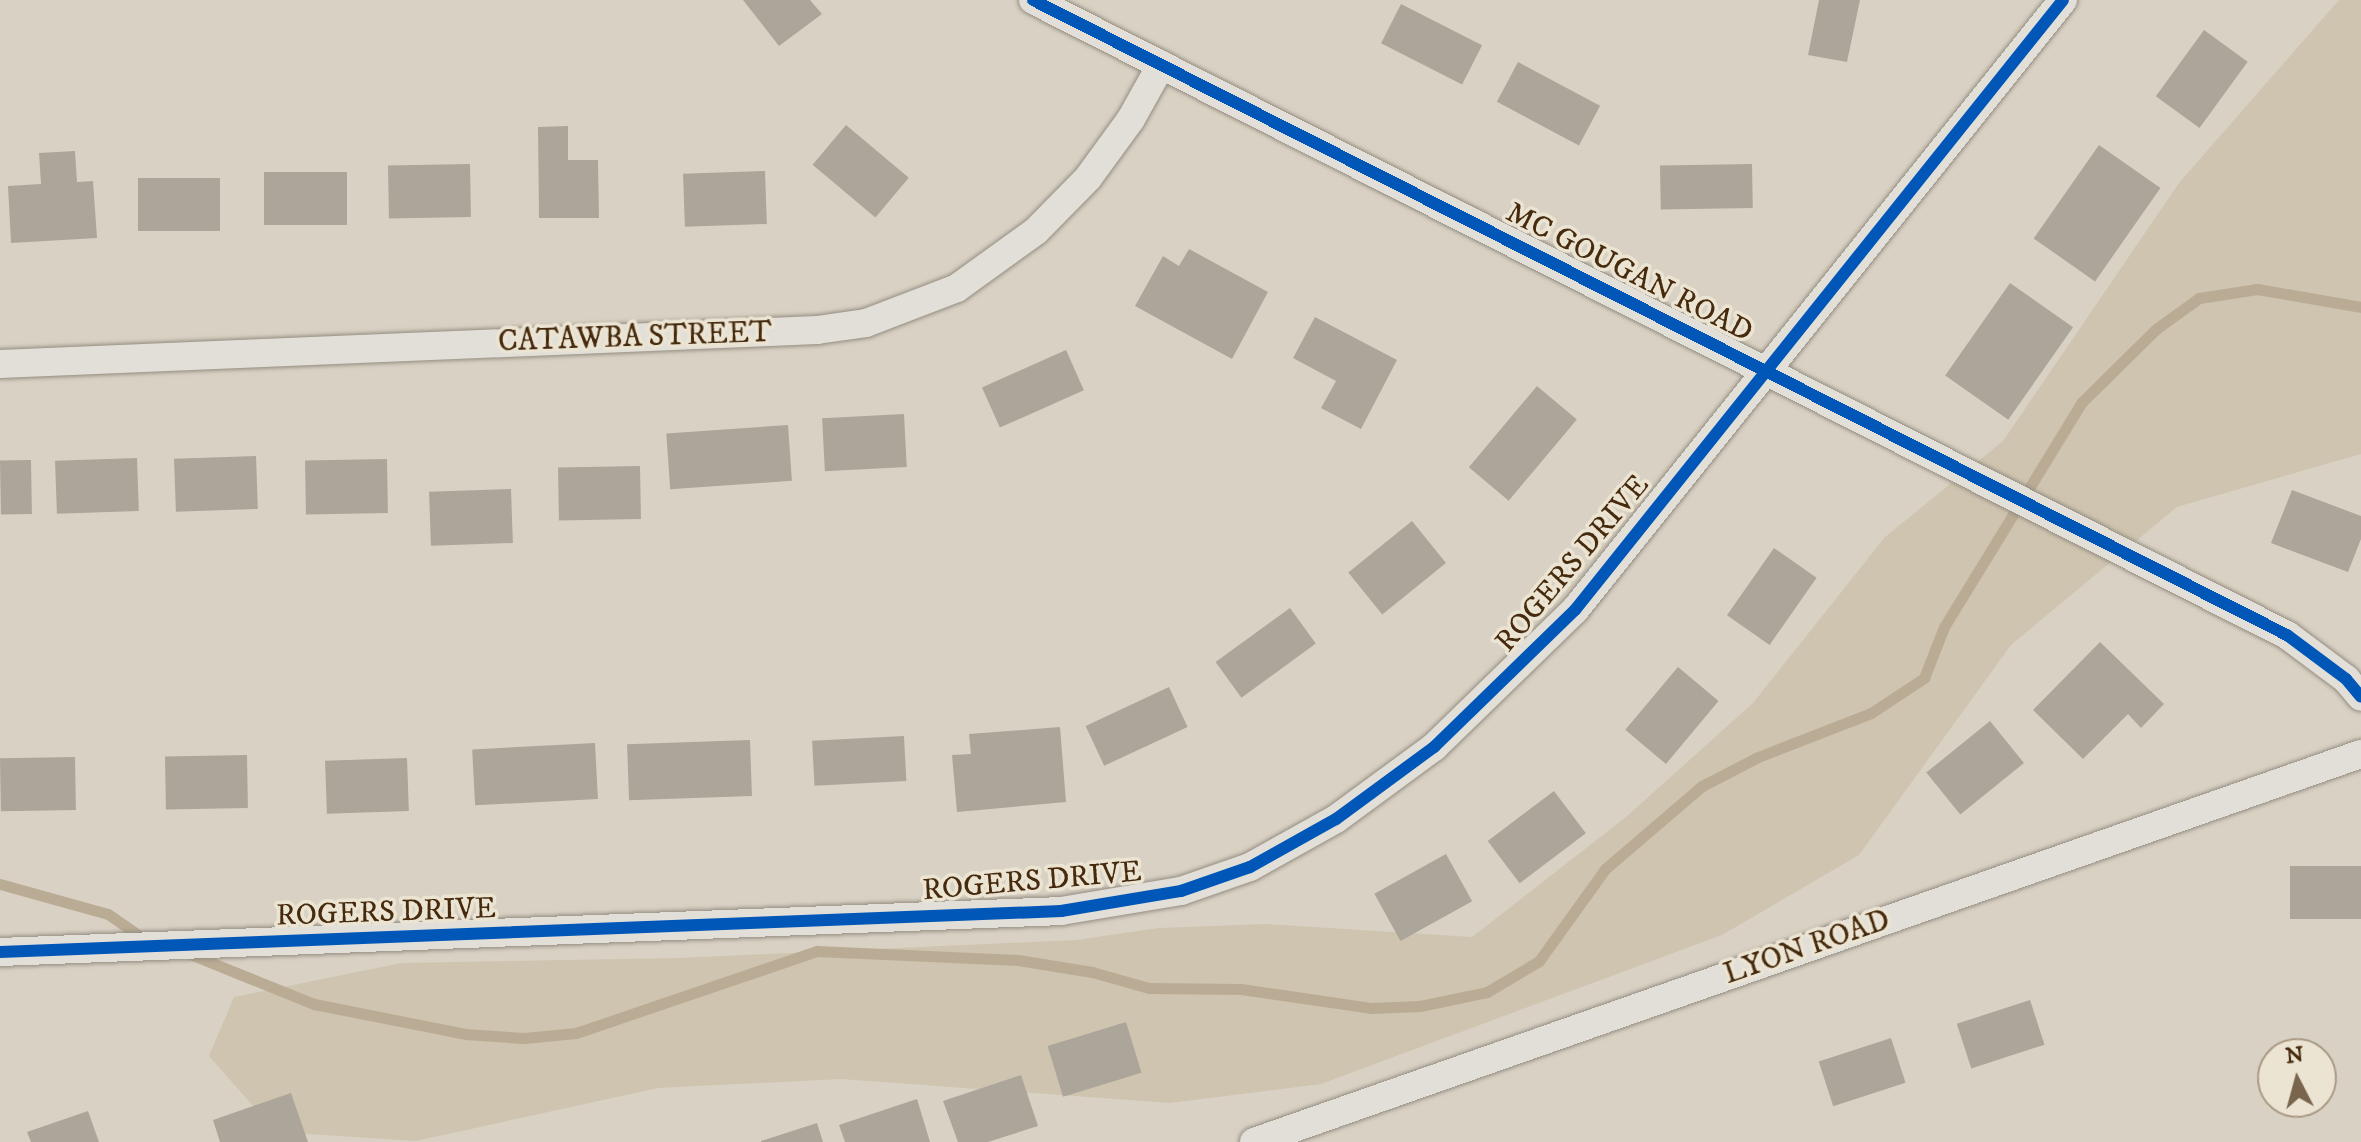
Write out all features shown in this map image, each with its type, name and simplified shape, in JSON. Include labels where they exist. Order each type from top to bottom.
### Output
[{"type":"street","name":"MC GOUGAN ROAD","points":[[1033,0],[2287,635],[2346,679],[2361,697]]},
{"type":"street","name":"ROGERS DRIVE","points":[[0,952],[865,922],[1061,911],[1181,891],[1294,845],[1434,747],[1575,610],[2063,0]]},
{"type":"street","name":"CATAWBA STREET","points":[[0,364],[802,331],[866,323],[957,288],[1036,231],[1096,166],[1161,65]]},
{"type":"street","name":"LYON ROAD","points":[[1254,1142],[2361,754]]},
{"type":"shaded area","points":[[2339,0],[2361,0],[2361,454],[2177,507],[2011,645],[1859,855],[1722,935],[1321,1084],[1170,1103],[841,1079],[658,1088],[416,1141],[276,1132],[209,1056],[234,997],[401,963],[678,958],[1076,940],[1158,928],[1266,924],[1472,937],[1626,817],[1753,703],[1885,537],[2003,441],[2179,183]]},
{"type":"building","points":[[743,0],[810,0],[822,14],[779,46]]},
{"type":"building","points":[[1819,0],[1860,0],[1847,62],[1808,55]]},
{"type":"building","points":[[1401,4],[1482,45],[1462,85],[1381,43]]},
{"type":"building","points":[[2204,30],[2248,62],[2199,128],[2156,96]]},
{"type":"building","points":[[1518,62],[1600,106],[1579,145],[1497,102]]},
{"type":"building","points":[[846,125],[909,178],[875,218],[813,165]]},
{"type":"building","points":[[568,126],[568,160],[598,160],[599,218],[539,218],[538,127]]},
{"type":"building","points":[[2099,145],[2160,188],[2095,281],[2034,238]]},
{"type":"building","points":[[75,151],[77,182],[93,181],[97,238],[11,243],[8,186],[41,184],[39,153]]},
{"type":"building","points":[[470,164],[471,217],[389,218],[388,165]]},
{"type":"building","points":[[1752,164],[1753,208],[1661,210],[1660,166]]},
{"type":"building","points":[[765,171],[767,224],[685,227],[683,174]]},
{"type":"building","points":[[264,172],[347,172],[347,225],[264,225]]},
{"type":"building","points":[[138,178],[220,178],[220,231],[138,231]]},
{"type":"building","points":[[1189,249],[1268,292],[1232,359],[1135,306],[1163,256],[1179,266]]},
{"type":"building","points":[[2010,283],[2073,327],[2008,420],[1945,376]]},
{"type":"building","points":[[1315,317],[1397,360],[1361,429],[1321,408],[1336,381],[1293,358]]},
{"type":"building","points":[[1066,350],[1084,390],[1000,428],[982,387]]},
{"type":"building","points":[[1537,386],[1577,419],[1509,501],[1469,467]]},
{"type":"building","points":[[904,414],[907,467],[825,471],[822,418]]},
{"type":"building","points":[[788,425],[792,481],[670,489],[666,434]]},
{"type":"building","points":[[256,456],[258,509],[176,512],[174,459]]},
{"type":"building","points":[[137,458],[139,511],[57,514],[55,461]]},
{"type":"building","points":[[387,459],[388,513],[306,514],[305,460]]},
{"type":"building","points":[[31,460],[32,514],[1,515],[0,461]]},
{"type":"building","points":[[640,466],[641,519],[559,520],[558,467]]},
{"type":"building","points":[[511,489],[513,543],[431,546],[429,492]]},
{"type":"building","points":[[2292,490],[2361,516],[2361,539],[2348,572],[2271,543]]},
{"type":"building","points":[[1412,521],[1446,563],[1382,615],[1348,573]]},
{"type":"building","points":[[1774,548],[1817,578],[1770,645],[1727,615]]},
{"type":"building","points":[[1290,608],[1316,644],[1241,698],[1216,662]]},
{"type":"building","points":[[2100,642],[2164,704],[2141,728],[2128,714],[2083,759],[2033,710]]},
{"type":"building","points":[[1678,667],[1719,701],[1666,764],[1625,730]]},
{"type":"building","points":[[1169,687],[1188,727],[1104,766],[1086,726]]},
{"type":"building","points":[[1990,721],[2024,763],[1960,815],[1926,773]]},
{"type":"building","points":[[1060,727],[1066,802],[957,812],[952,755],[971,754],[969,734]]},
{"type":"building","points":[[904,736],[906,781],[814,786],[812,741]]},
{"type":"building","points":[[750,740],[752,796],[629,800],[627,744]]},
{"type":"building","points":[[595,743],[598,799],[475,805],[472,749]]},
{"type":"building","points":[[247,755],[248,808],[166,809],[165,756]]},
{"type":"building","points":[[75,757],[76,810],[1,811],[0,758]]},
{"type":"building","points":[[407,758],[409,811],[327,814],[325,761]]},
{"type":"building","points":[[1554,791],[1586,833],[1520,883],[1488,841]]},
{"type":"building","points":[[1446,854],[1472,901],[1400,941],[1374,894]]},
{"type":"building","points":[[2290,866],[2361,866],[2361,919],[2290,919]]},
{"type":"building","points":[[2030,1000],[2045,1045],[1971,1068],[1957,1024]]},
{"type":"building","points":[[1126,1022],[1141,1073],[1063,1097],[1048,1046]]},
{"type":"building","points":[[1891,1038],[1906,1083],[1833,1106],[1819,1061]]},
{"type":"building","points":[[1021,1075],[1038,1126],[988,1142],[958,1142],[943,1101]]},
{"type":"building","points":[[291,1093],[308,1142],[220,1142],[213,1120]]},
{"type":"building","points":[[917,1099],[930,1142],[845,1142],[839,1125]]},
{"type":"building","points":[[88,1111],[99,1142],[31,1142],[27,1132]]},
{"type":"building","points":[[817,1123],[823,1142],[761,1142],[761,1141]]},
{"type":"waterway","points":[[190,954],[314,1004],[465,1034],[524,1038],[576,1033],[817,951],[1018,960],[1092,972],[1149,988],[1241,989],[1371,1008],[1420,1006],[1487,992],[1539,961],[1605,869],[1702,786],[1758,757],[1871,713],[1924,678],[1944,627],[2082,402],[2156,329],[2199,298],[2257,289],[2361,307]]},
{"type":"waterway","points":[[0,884],[108,914],[147,941]]},
{"type":"cycle path","points":[[1033,0],[2287,635],[2346,679],[2361,697]]},
{"type":"cycle path","points":[[0,952],[1061,911],[1181,891],[1250,867],[1336,819],[1434,747],[1575,610],[2063,0]]}]
